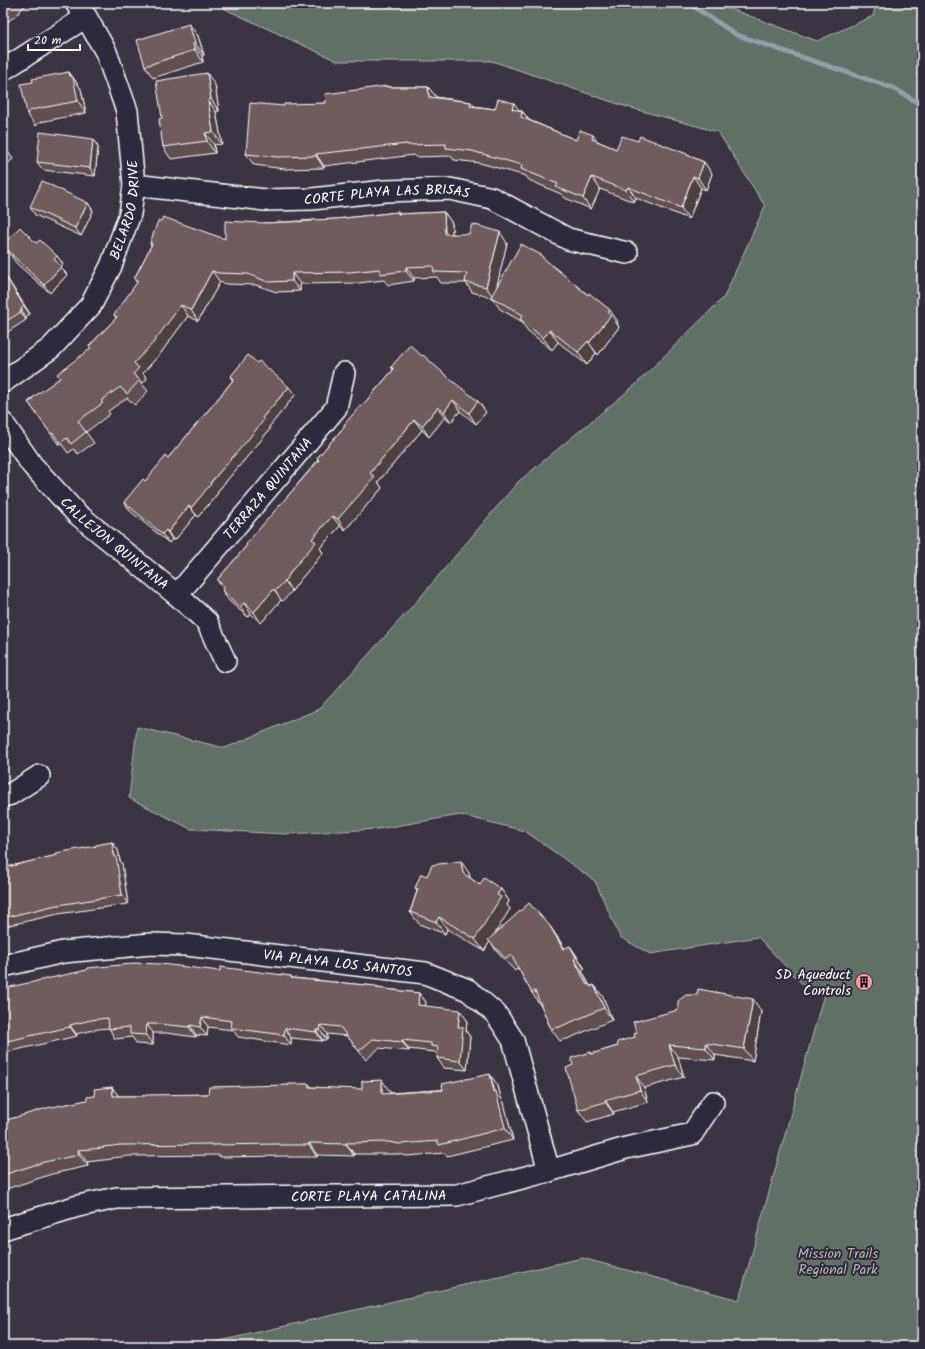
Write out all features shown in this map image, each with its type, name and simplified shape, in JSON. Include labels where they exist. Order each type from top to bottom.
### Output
[{"type":"street","points":[[3,70],[81,10]]},
{"type":"street","name":"BELARDO DRIVE","points":[[3,382],[51,348],[91,305],[111,266],[130,214],[134,185],[127,111],[106,52],[81,10]]},
{"type":"street","name":"CORTE PLAYA LAS BRISAS","points":[[134,185],[265,200],[312,199],[385,192],[450,189],[492,198],[568,239],[627,253]]},
{"type":"street","name":"TERRAZA QUINTANA","points":[[177,595],[336,408],[344,373]]},
{"type":"street","name":"CALLEJON QUINTANA","points":[[3,424],[32,465],[76,513],[177,595],[207,622],[225,661]]},
{"type":"street","points":[[3,796],[11,794],[39,776]]},
{"type":"street","name":"VIA PLAYA LOS SANTOS","points":[[3,966],[63,952],[151,944],[186,945],[424,972],[468,990],[496,1014],[513,1040],[549,1171]]},
{"type":"street","name":"CORTE PLAYA CATALINA","points":[[3,1229],[78,1206],[117,1198],[457,1195],[549,1171],[626,1148],[692,1134],[713,1102]]},
{"type":"green space","name":"Mission Trails Regional Park","points":[[217,3],[715,3],[817,41],[873,16],[876,3],[922,3],[922,1346],[198,1346],[582,1258],[739,1300],[824,994],[805,987],[758,937],[650,954],[620,937],[595,881],[525,831],[460,815],[378,829],[286,834],[191,829],[129,798],[137,727],[225,748],[319,709],[418,600],[518,482],[634,386],[724,297],[765,206],[718,132],[624,106],[492,61],[337,61],[227,10]]},
{"type":"building","points":[[3,3],[12,3],[3,10]]},
{"type":"building","points":[[189,24],[195,43],[193,44],[195,50],[145,66],[137,40]]},
{"type":"building","points":[[69,72],[70,76],[73,77],[78,101],[31,110],[27,114],[21,84],[33,82],[32,79]]},
{"type":"building","points":[[207,73],[211,99],[208,100],[213,132],[205,133],[207,141],[163,147],[159,119],[162,118],[156,81]]},
{"type":"building","points":[[387,86],[428,87],[429,97],[471,102],[470,106],[495,109],[498,99],[514,103],[512,109],[522,111],[521,117],[576,140],[580,130],[593,135],[592,139],[616,149],[622,136],[638,141],[640,136],[704,162],[698,178],[693,176],[681,208],[628,187],[626,190],[592,177],[583,198],[556,187],[558,184],[521,169],[522,165],[472,151],[446,148],[446,144],[407,144],[316,154],[316,156],[277,157],[246,154],[250,103],[284,106],[284,104],[326,103],[325,94]]},
{"type":"building","points":[[40,132],[93,139],[90,168],[37,162]]},
{"type":"building","points":[[3,146],[7,151],[3,155]]},
{"type":"building","points":[[42,181],[88,203],[75,228],[30,207]]},
{"type":"building","points":[[398,212],[398,214],[444,212],[445,234],[469,234],[472,224],[500,232],[486,287],[465,282],[467,273],[434,272],[433,266],[406,267],[406,271],[380,274],[380,269],[350,272],[292,273],[292,281],[268,282],[248,274],[218,273],[212,271],[191,310],[181,305],[153,343],[134,363],[139,368],[133,374],[140,380],[127,394],[120,387],[101,401],[103,403],[78,421],[86,432],[71,444],[67,438],[60,443],[53,433],[51,434],[28,402],[33,400],[32,398],[60,378],[57,374],[91,348],[89,346],[117,317],[114,315],[138,281],[134,279],[152,244],[150,243],[158,221],[161,221],[163,217],[225,239],[225,221],[264,223],[312,221]]},
{"type":"building","points":[[20,227],[36,243],[40,240],[57,256],[54,259],[61,267],[44,285],[3,245]]},
{"type":"building","points":[[521,244],[543,256],[542,257],[588,295],[589,293],[610,310],[608,312],[611,315],[589,343],[588,341],[578,352],[550,330],[543,338],[520,319],[523,315],[491,297]]},
{"type":"building","points":[[3,272],[24,306],[21,309],[21,312],[3,323]]},
{"type":"building","points":[[410,345],[478,401],[469,413],[453,400],[444,412],[438,407],[422,426],[414,420],[370,473],[375,477],[338,519],[332,516],[312,539],[316,542],[292,570],[285,581],[275,591],[274,589],[254,612],[244,603],[240,607],[222,590],[225,587],[217,580],[247,545],[246,544],[319,460],[317,458],[345,426],[344,425],[394,369],[391,367]]},
{"type":"building","points":[[248,355],[257,363],[259,361],[289,387],[262,418],[264,420],[210,483],[211,484],[191,508],[189,506],[168,532],[166,530],[162,534],[124,502],[143,479],[145,481],[166,456],[168,458],[212,406],[234,379],[231,376]]},
{"type":"building","points":[[112,842],[114,856],[116,856],[122,895],[52,906],[3,918],[3,868],[57,855],[56,853]]},
{"type":"building","points":[[461,861],[463,873],[480,885],[484,878],[501,889],[497,895],[501,897],[475,939],[439,917],[436,922],[410,912],[418,889],[415,888],[421,874],[427,876],[432,865]]},
{"type":"building","points":[[529,903],[550,926],[563,949],[570,946],[576,957],[574,959],[587,985],[589,984],[591,987],[594,985],[604,1008],[557,1028],[551,1029],[535,991],[532,993],[511,955],[506,959],[488,940]]},
{"type":"building","points":[[133,963],[161,964],[220,971],[220,967],[291,976],[291,978],[376,986],[376,988],[419,993],[418,1005],[460,1010],[458,1027],[463,1027],[460,1061],[437,1058],[438,1047],[431,1046],[431,1043],[402,1040],[402,1042],[373,1039],[359,1051],[340,1027],[321,1025],[320,1030],[316,1030],[316,1032],[285,1028],[284,1035],[231,1028],[232,1021],[202,1017],[200,1027],[190,1025],[189,1027],[147,1024],[146,1035],[130,1034],[130,1027],[109,1029],[108,1018],[91,1020],[70,1025],[70,1027],[3,1042],[3,990],[10,987],[87,970],[87,968]]},
{"type":"building","points":[[698,989],[753,999],[744,1049],[706,1043],[706,1048],[669,1045],[675,1065],[636,1076],[640,1090],[605,1100],[605,1102],[578,1110],[566,1068],[573,1065],[571,1058],[618,1046],[617,1042],[635,1037],[634,1034],[637,1033],[633,1022],[678,1010],[678,1001],[686,995],[697,995]]},
{"type":"building","points":[[490,1074],[494,1092],[496,1091],[505,1128],[439,1145],[438,1141],[399,1144],[389,1142],[346,1144],[309,1143],[309,1145],[121,1145],[78,1150],[79,1155],[44,1162],[3,1175],[3,1121],[47,1108],[87,1100],[87,1097],[95,1096],[94,1089],[112,1087],[113,1096],[145,1096],[208,1094],[209,1087],[289,1084],[309,1084],[309,1087],[362,1089],[362,1081],[382,1080],[382,1094],[443,1090],[442,1084]]},
{"type":"waterway","points":[[688,3],[737,35],[893,88],[922,105]]},
{"type":"place","name":"SD Aqueduct Controls","points":[[864,982]]}]
